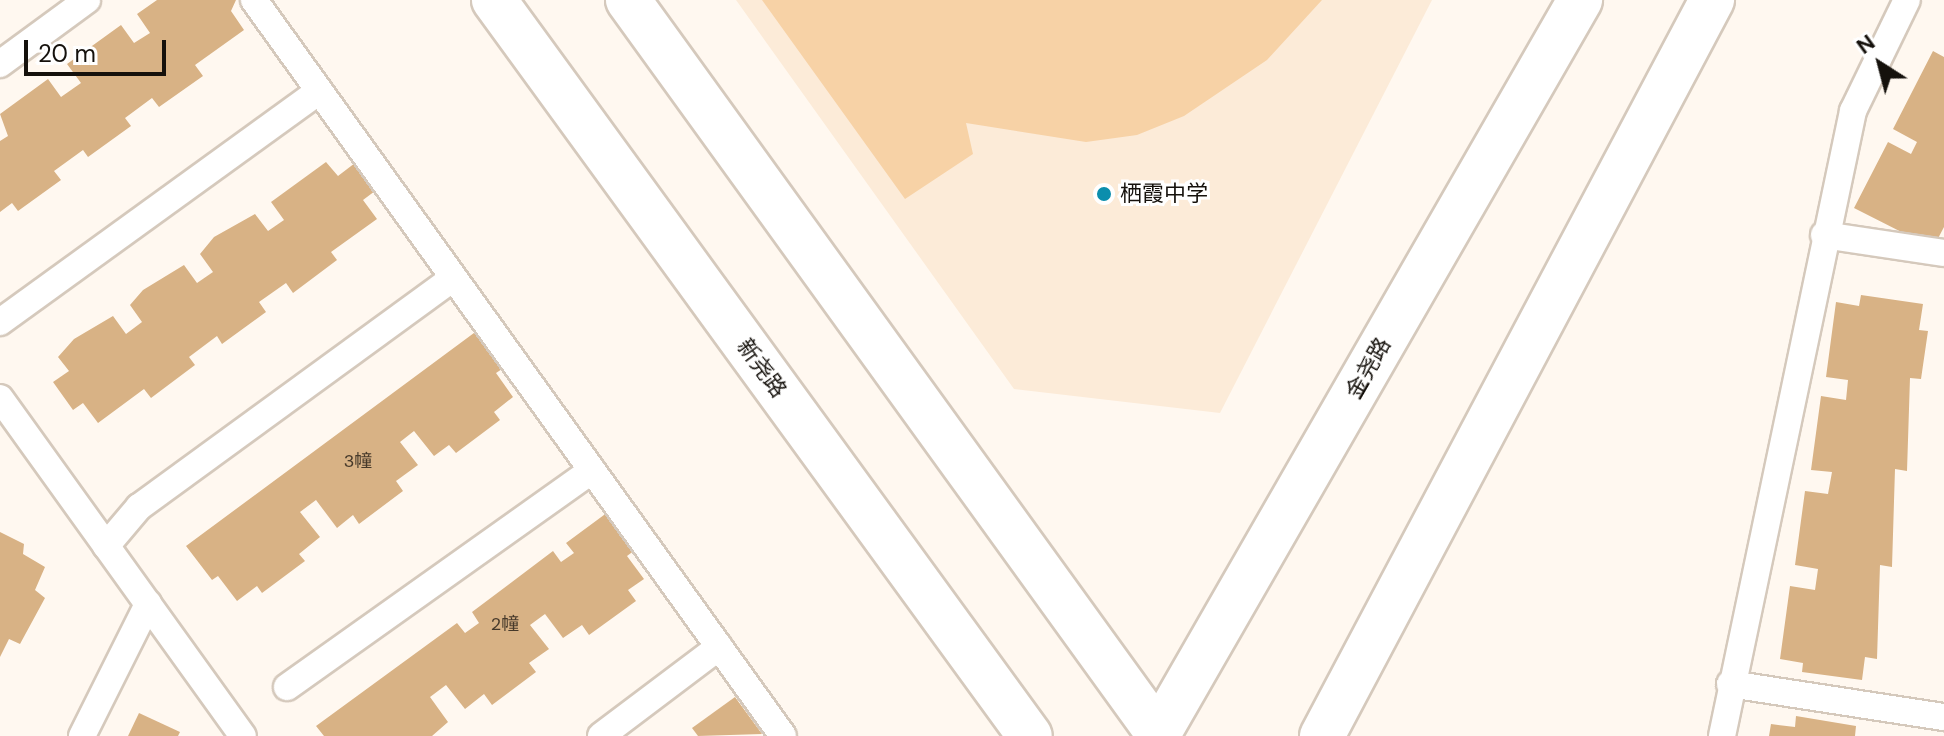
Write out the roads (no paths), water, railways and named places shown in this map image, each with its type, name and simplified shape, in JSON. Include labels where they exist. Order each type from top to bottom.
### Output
[{"type":"main road","name":"新尧路","points":[[494,0],[1030,736]]},
{"type":"main road","points":[[628,0],[1158,735]]},
{"type":"main road","name":"金尧路","points":[[1158,735],[1580,0]]},
{"type":"main road","points":[[1322,736],[1712,0]]},
{"type":"lane","points":[[0,64],[87,0]]},
{"type":"lane","points":[[254,0],[783,736]]},
{"type":"lane","points":[[1722,736],[1730,684],[1824,235],[1853,111],[1907,0]]},
{"type":"lane","points":[[0,322],[319,91]]},
{"type":"lane","points":[[1824,235],[1944,253]]},
{"type":"lane","points":[[106,546],[139,507],[453,278]]},
{"type":"lane","points":[[0,398],[243,736]]},
{"type":"lane","points":[[287,687],[592,470]]},
{"type":"lane","points":[[82,736],[148,604]]},
{"type":"lane","points":[[601,736],[719,647]]},
{"type":"lane","points":[[1730,684],[1944,717]]},
{"type":"place","name":"栖霞中学","points":[[1104,194]]}]
